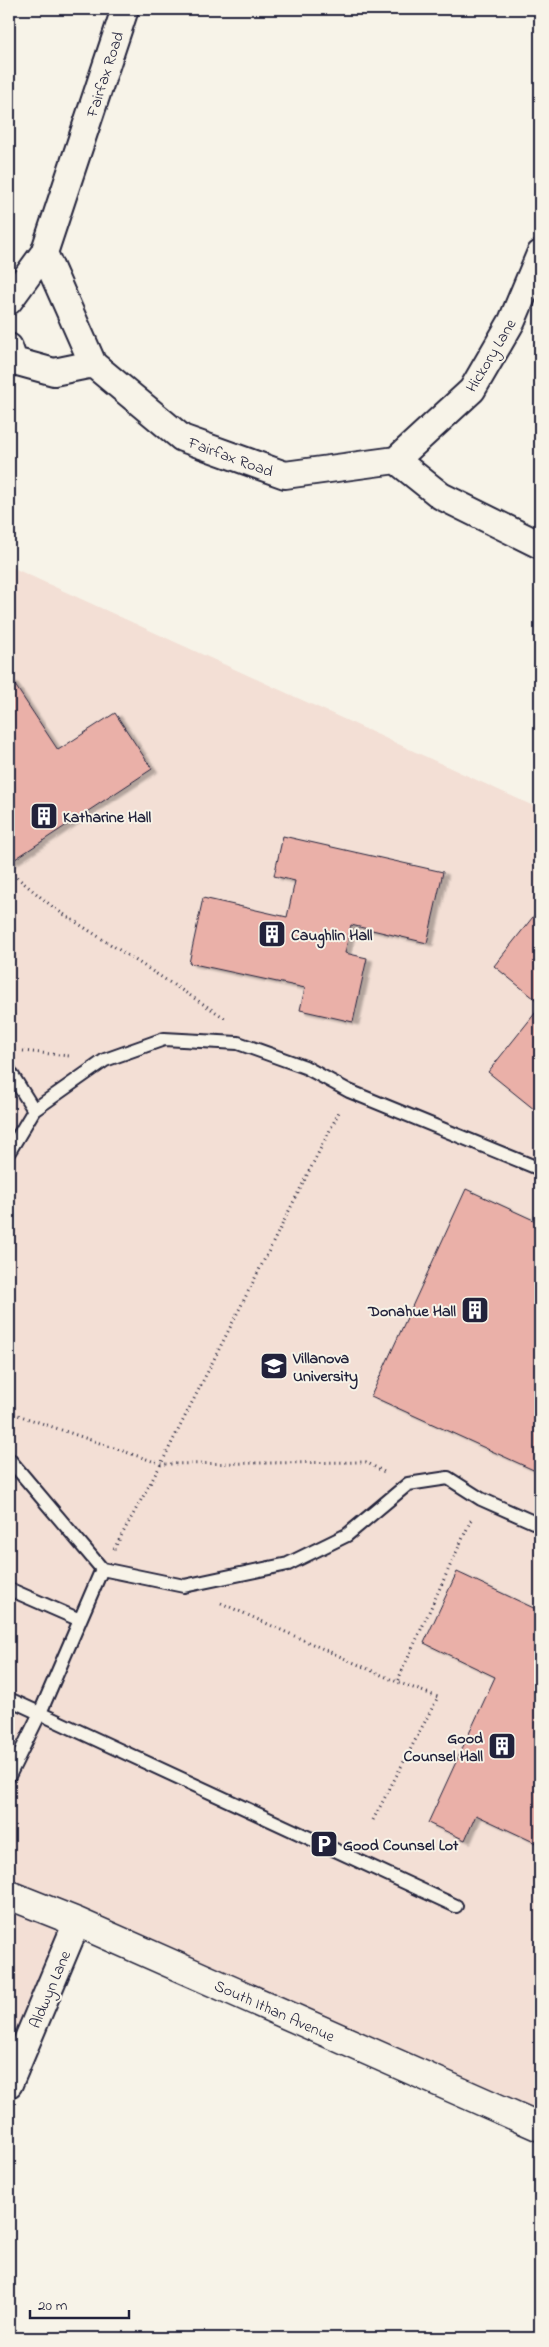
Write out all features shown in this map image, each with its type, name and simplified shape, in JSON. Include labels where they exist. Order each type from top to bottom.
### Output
[{"type":"street","name":"Fairfax Road","points":[[9,301],[44,253],[125,9]]},
{"type":"street","name":"Fairfax Road","points":[[44,253],[93,364],[182,438],[285,475],[396,460]]},
{"type":"street","name":"Hickory Lane","points":[[396,460],[472,390],[512,321],[540,254]]},
{"type":"street","points":[[9,347],[14,361],[54,372],[93,364]]},
{"type":"street","points":[[396,460],[441,496],[540,546]]},
{"type":"street","name":"South Ithan Avenue","points":[[9,1895],[77,1922],[540,2126]]},
{"type":"street","name":"Aldwyn Lane","points":[[9,2084],[77,1922]]},
{"type":"lane","points":[[9,1152],[34,1110],[104,1060],[164,1039],[238,1043],[305,1067],[349,1091],[540,1169]]},
{"type":"lane","points":[[9,1070],[34,1110]]},
{"type":"lane","points":[[9,1459],[102,1569],[184,1586],[288,1564],[347,1535],[408,1484],[448,1478],[481,1499],[540,1525]]},
{"type":"lane","points":[[9,1776],[40,1713],[102,1569]]},
{"type":"lane","points":[[9,1589],[80,1620]]},
{"type":"lane","points":[[9,1699],[456,1906]]},
{"type":"path","points":[[9,871],[54,908],[231,1022]]},
{"type":"path","points":[[18,1050],[104,1060]]},
{"type":"path","points":[[102,1569],[161,1464],[349,1091]]},
{"type":"path","points":[[9,1412],[161,1464],[366,1462],[408,1484]]},
{"type":"path","points":[[397,1682],[481,1499]]},
{"type":"path","points":[[184,1586],[397,1682],[438,1697],[373,1820]]},
{"type":"shaded area","name":"Villanova University","points":[[9,566],[540,809],[540,2127],[77,1923],[9,2084]]},
{"type":"building","name":"Katharine Hall","points":[[11,679],[58,750],[115,713],[152,769],[9,863],[9,681]]},
{"type":"building","name":"Caughlin Hall","points":[[283,836],[443,872],[427,943],[351,925],[345,953],[367,958],[353,1022],[300,1010],[305,988],[189,963],[203,898],[287,917],[295,881],[274,876]]},
{"type":"building","points":[[540,908],[540,1003],[494,966]]},
{"type":"building","points":[[540,1007],[540,1114],[488,1072]]},
{"type":"building","name":"Donahue Hall","points":[[466,1189],[540,1223],[540,1473],[371,1396]]},
{"type":"building","name":"Good Counsel Hall","points":[[457,1572],[540,1611],[540,1845],[476,1815],[465,1840],[428,1823],[495,1677],[424,1643]]},
{"type":"place","name":"Katharine Hall","points":[[44,816]]},
{"type":"place","name":"Caughlin Hall","points":[[272,934]]},
{"type":"place","name":"Donahue Hall","points":[[475,1310]]},
{"type":"place","name":"Villanova University","points":[[274,1366]]},
{"type":"place","name":"Good Counsel Hall","points":[[502,1746]]},
{"type":"place","name":"Good Counsel Lot","points":[[324,1844]]}]
